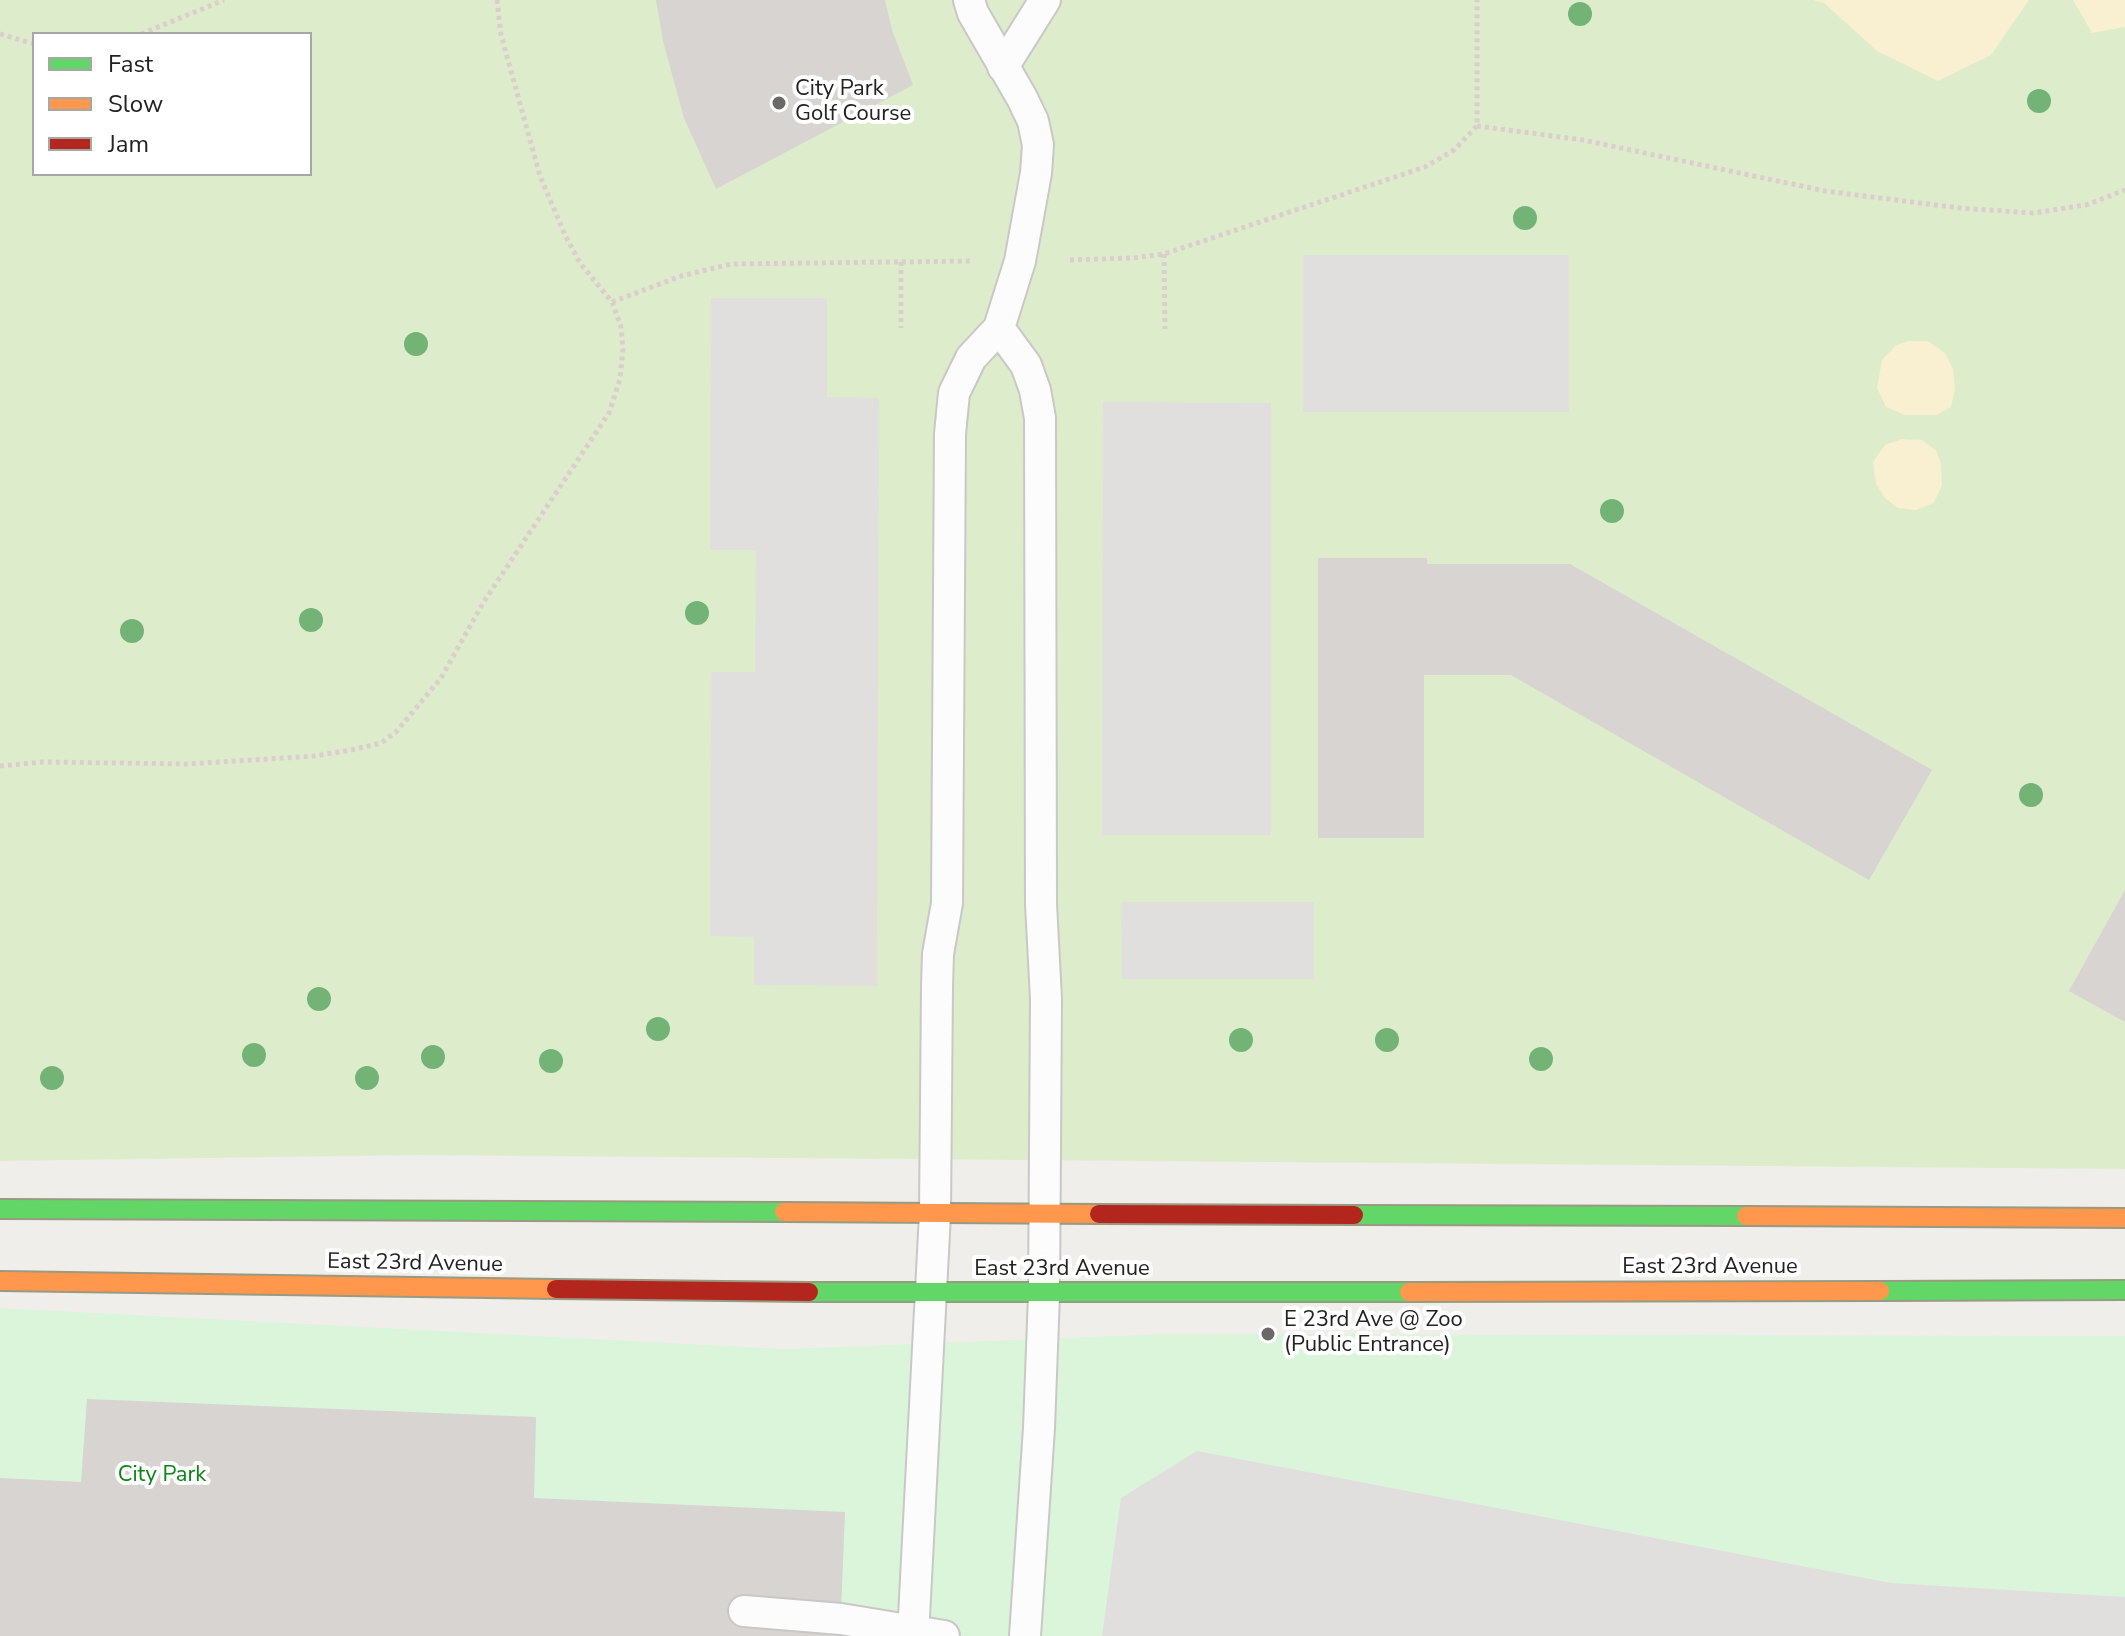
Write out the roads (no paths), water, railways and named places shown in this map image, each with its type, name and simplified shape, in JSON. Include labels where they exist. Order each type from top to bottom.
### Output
[{"type":"main road","points":[[0,1209],[2125,1218]]},
{"type":"main road","name":"East 23rd Avenue","points":[[0,1281],[931,1294],[2125,1290]]},
{"type":"lane","points":[[913,1633],[935,1214],[937,976],[947,903],[950,434],[954,393],[971,358],[999,328],[1020,261],[1038,145],[1033,121],[973,13],[969,0]]},
{"type":"lane","points":[[1003,67],[1045,0]]},
{"type":"lane","points":[[999,328],[1026,365],[1040,418],[1041,904],[1046,999],[1044,1294],[1039,1428],[1025,1636]]},
{"type":"lane","points":[[744,1611],[841,1619],[944,1636]]},
{"type":"place","name":"City Park Golf Course","points":[[779,103]]},
{"type":"place","name":"E 23rd Ave @ Zoo (Public Entrance)","points":[[1268,1334]]},
{"type":"park label","name":"City Park","points":[[162,1476]]}]
